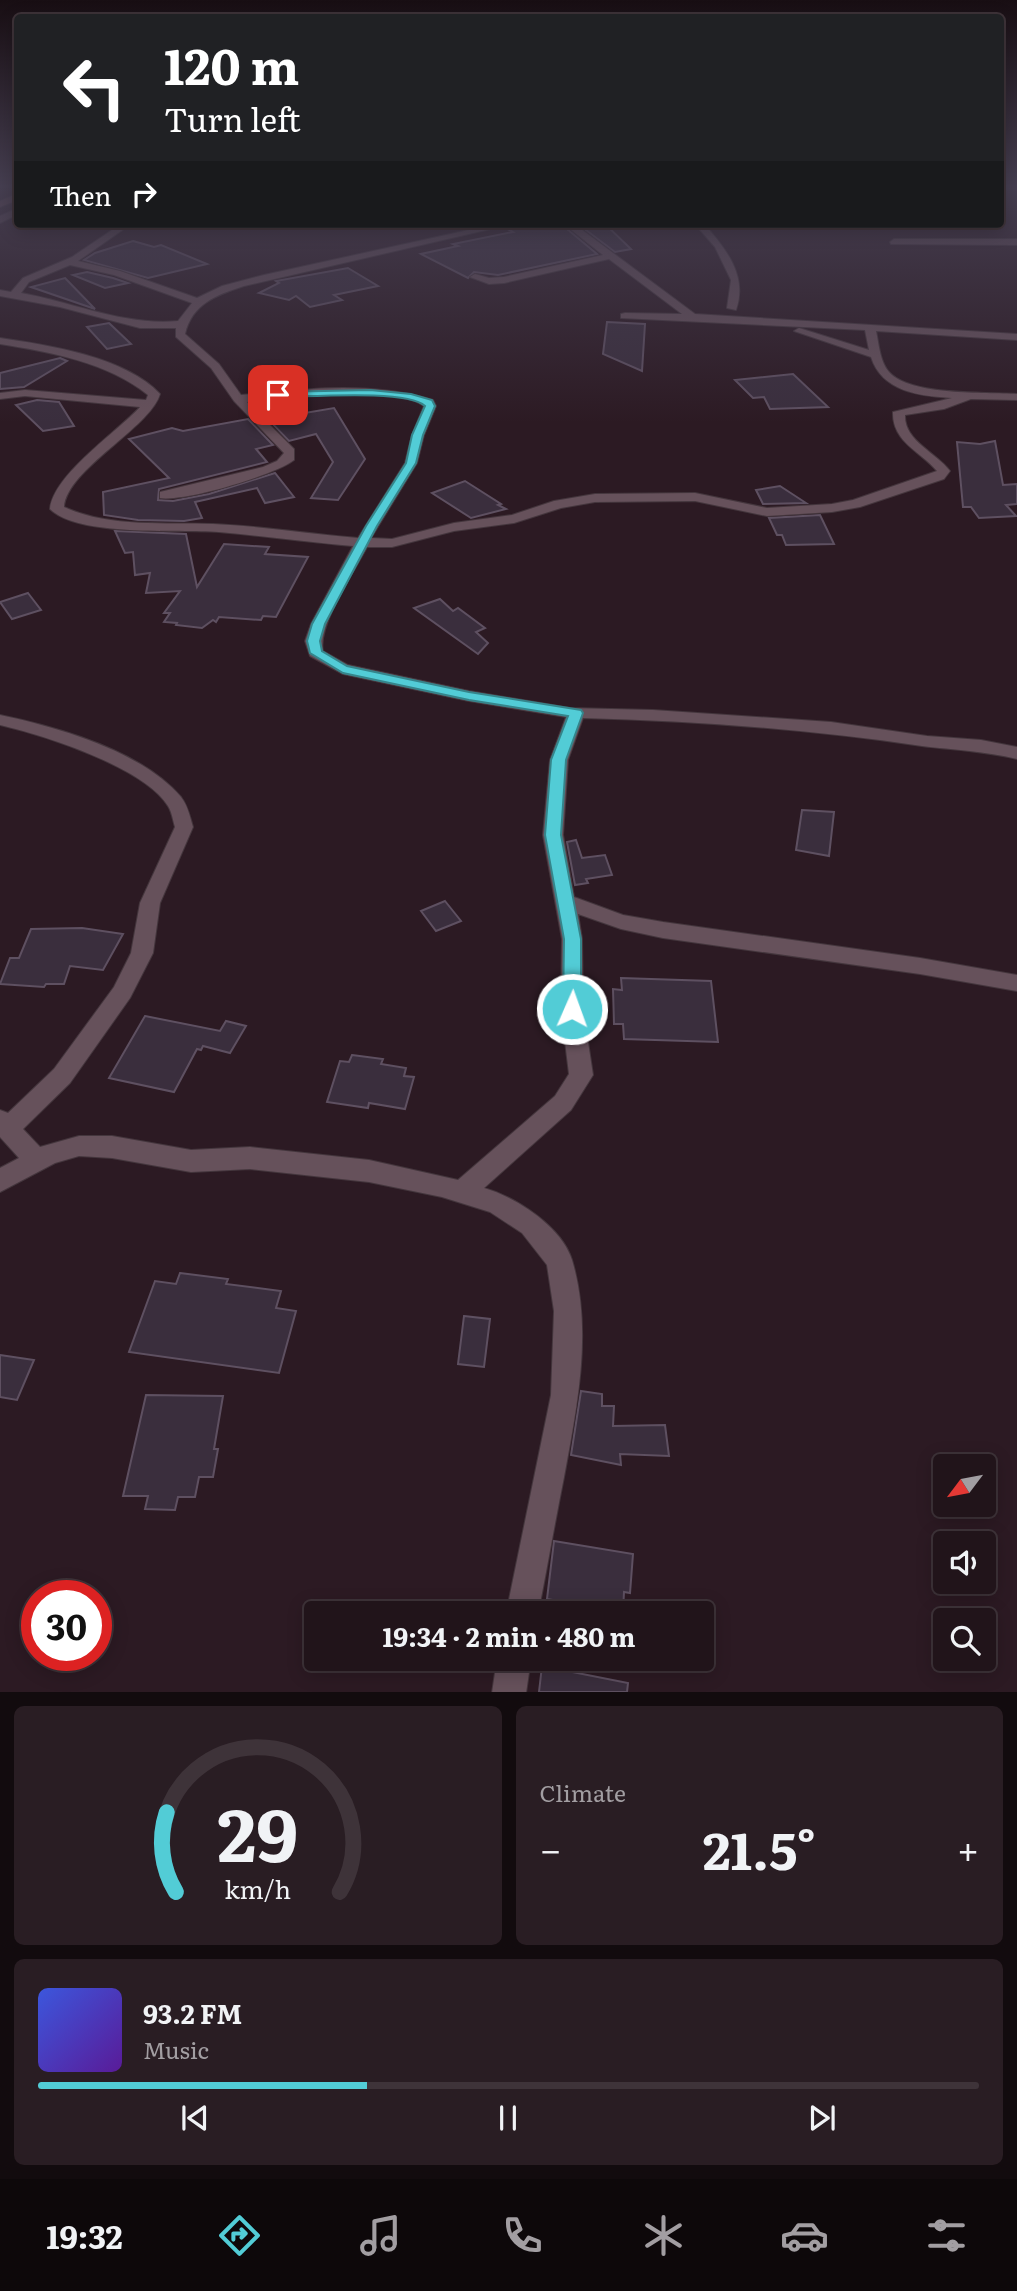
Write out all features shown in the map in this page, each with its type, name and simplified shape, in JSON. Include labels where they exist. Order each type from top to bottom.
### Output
[{"type":"street","points":[[5,296],[26,280],[63,265]]},
{"type":"street","points":[[81,265],[135,279],[198,302]]},
{"type":"street","points":[[165,495],[252,475],[279,466],[290,457],[290,452],[272,435],[266,425],[237,398],[215,366],[180,335],[181,324],[191,307],[230,287],[325,265]]},
{"type":"street","points":[[475,277],[489,281],[504,280],[570,265]]},
{"type":"street","points":[[621,265],[693,318]]},
{"type":"street","points":[[728,265],[736,280],[732,309]]},
{"type":"street","points":[[5,296],[83,310],[128,325],[160,327],[181,324]]},
{"type":"street","points":[[625,316],[760,321],[1017,337]]},
{"type":"street","points":[[760,321],[878,359]]},
{"type":"street","points":[[870,328],[878,359],[887,377],[918,389],[1017,397]]},
{"type":"street","points":[[0,341],[35,346],[129,376],[154,394],[149,404],[102,448],[58,496],[57,509],[69,516],[126,524],[253,531],[363,542],[392,543],[410,540],[454,527],[514,519],[559,504],[595,498],[695,498],[767,512],[855,504],[939,476],[944,471],[935,459],[906,437],[897,424],[899,412],[944,405],[973,394]]},
{"type":"street","points":[[237,398],[334,392],[411,397],[429,402],[411,463],[318,624],[313,641],[316,653],[327,662],[343,669],[395,681],[576,713],[831,727],[927,741],[981,745],[1017,753]]},
{"type":"street","points":[[0,396],[25,393],[149,404]]},
{"type":"street","points":[[462,1192],[563,1103],[581,1075],[572,1009],[572,939],[553,835],[559,760],[576,713]]},
{"type":"street","points":[[0,720],[82,745],[136,769],[176,802],[184,827],[150,903],[142,953],[122,992],[62,1076],[4,1125],[37,1160]]},
{"type":"street","points":[[566,902],[621,922],[1017,983]]},
{"type":"street","points":[[0,1181],[37,1160],[79,1146],[112,1147],[191,1161],[250,1158],[369,1171],[462,1192],[497,1203],[531,1225],[559,1260],[568,1311],[565,1395],[525,1601]]},
{"type":"street","points":[[509,1692],[512,1671]]},
{"type":"building","points":[[102,265],[203,265],[148,278]]},
{"type":"building","points":[[442,265],[545,265],[498,275],[474,272],[468,278]]},
{"type":"building","points":[[348,268],[378,286],[334,295],[342,300],[310,307],[296,296],[289,300],[259,293],[279,283],[276,281]]},
{"type":"building","points":[[87,272],[128,283],[105,288],[73,275]]},
{"type":"building","points":[[65,278],[95,309],[31,287]]},
{"type":"building","points":[[607,322],[645,324],[642,371],[603,354]]},
{"type":"building","points":[[109,323],[131,344],[107,349],[87,327]]},
{"type":"building","points":[[60,358],[67,361],[24,387],[0,389],[0,373]]},
{"type":"building","points":[[793,374],[828,407],[770,409],[764,397],[753,398],[735,380]]},
{"type":"building","points":[[37,400],[59,402],[74,426],[43,431],[16,405]]},
{"type":"building","points":[[334,408],[365,459],[338,500],[311,498],[333,462],[316,434],[289,441],[264,415],[289,409],[305,413]]},
{"type":"building","points":[[248,419],[273,445],[256,449],[267,462],[159,489],[158,500],[173,501],[209,494],[275,473],[294,497],[265,503],[257,488],[195,502],[202,518],[184,521],[138,520],[104,515],[103,492],[169,478],[129,439],[172,428],[183,431]]},
{"type":"building","points":[[995,441],[1003,485],[1017,484],[1017,504],[1006,505],[1016,516],[979,518],[971,507],[963,507],[957,442],[980,444]]},
{"type":"building","points":[[465,481],[506,509],[471,518],[432,493]]},
{"type":"building","points":[[780,486],[806,503],[763,504],[756,490]]},
{"type":"building","points":[[820,515],[834,544],[786,545],[782,535],[777,535],[769,518]]},
{"type":"building","points":[[115,531],[186,534],[197,587],[224,544],[269,547],[265,554],[308,557],[276,617],[263,616],[261,620],[219,617],[216,622],[213,620],[202,628],[176,625],[177,623],[164,622],[170,613],[164,613],[180,591],[146,593],[150,573],[135,575],[133,552],[125,553]]},
{"type":"building","points":[[28,593],[41,610],[12,619],[0,602]]},
{"type":"building","points":[[440,599],[453,611],[458,608],[485,628],[476,632],[488,643],[478,654],[414,608]]},
{"type":"building","points":[[802,810],[834,812],[829,856],[796,850]]},
{"type":"building","points":[[576,840],[582,858],[605,855],[612,875],[586,879],[588,883],[575,885],[567,842]]},
{"type":"building","points":[[445,901],[461,921],[436,931],[421,911]]},
{"type":"building","points":[[82,928],[123,934],[103,970],[70,966],[64,984],[46,984],[44,987],[0,984],[10,958],[19,958],[31,929]]},
{"type":"building","points":[[621,978],[711,981],[718,1042],[624,1039],[623,1024],[614,1024],[613,989],[622,990]]},
{"type":"building","points":[[145,1016],[220,1031],[226,1021],[246,1026],[230,1053],[203,1046],[201,1050],[197,1049],[174,1092],[109,1078]]},
{"type":"building","points":[[352,1055],[383,1059],[381,1064],[406,1068],[404,1076],[414,1077],[405,1109],[369,1103],[368,1108],[327,1102],[340,1061],[349,1062]]},
{"type":"building","points":[[180,1273],[228,1279],[226,1284],[281,1291],[276,1308],[296,1311],[279,1373],[129,1352],[155,1281],[176,1284]]},
{"type":"building","points":[[464,1316],[490,1319],[484,1367],[458,1364]]},
{"type":"building","points":[[0,1355],[34,1360],[17,1400],[0,1397]]},
{"type":"building","points":[[581,1391],[602,1394],[602,1406],[614,1406],[613,1426],[665,1425],[669,1456],[620,1454],[621,1465],[571,1455]]},
{"type":"building","points":[[146,1395],[223,1396],[214,1449],[218,1449],[213,1477],[199,1477],[195,1497],[178,1497],[175,1510],[145,1509],[148,1496],[123,1496]]},
{"type":"building","points":[[554,1541],[633,1554],[630,1593],[624,1592],[624,1601],[547,1599]]},
{"type":"building","points":[[541,1671],[567,1671],[628,1683],[627,1692],[539,1692]]},
{"type":"route","points":[[278,395],[370,393],[421,398],[429,402],[411,463],[371,526],[318,624],[313,641],[316,653],[327,662],[343,669],[469,696],[576,713],[559,760],[553,835],[556,865],[572,939],[572,1009]]}]
